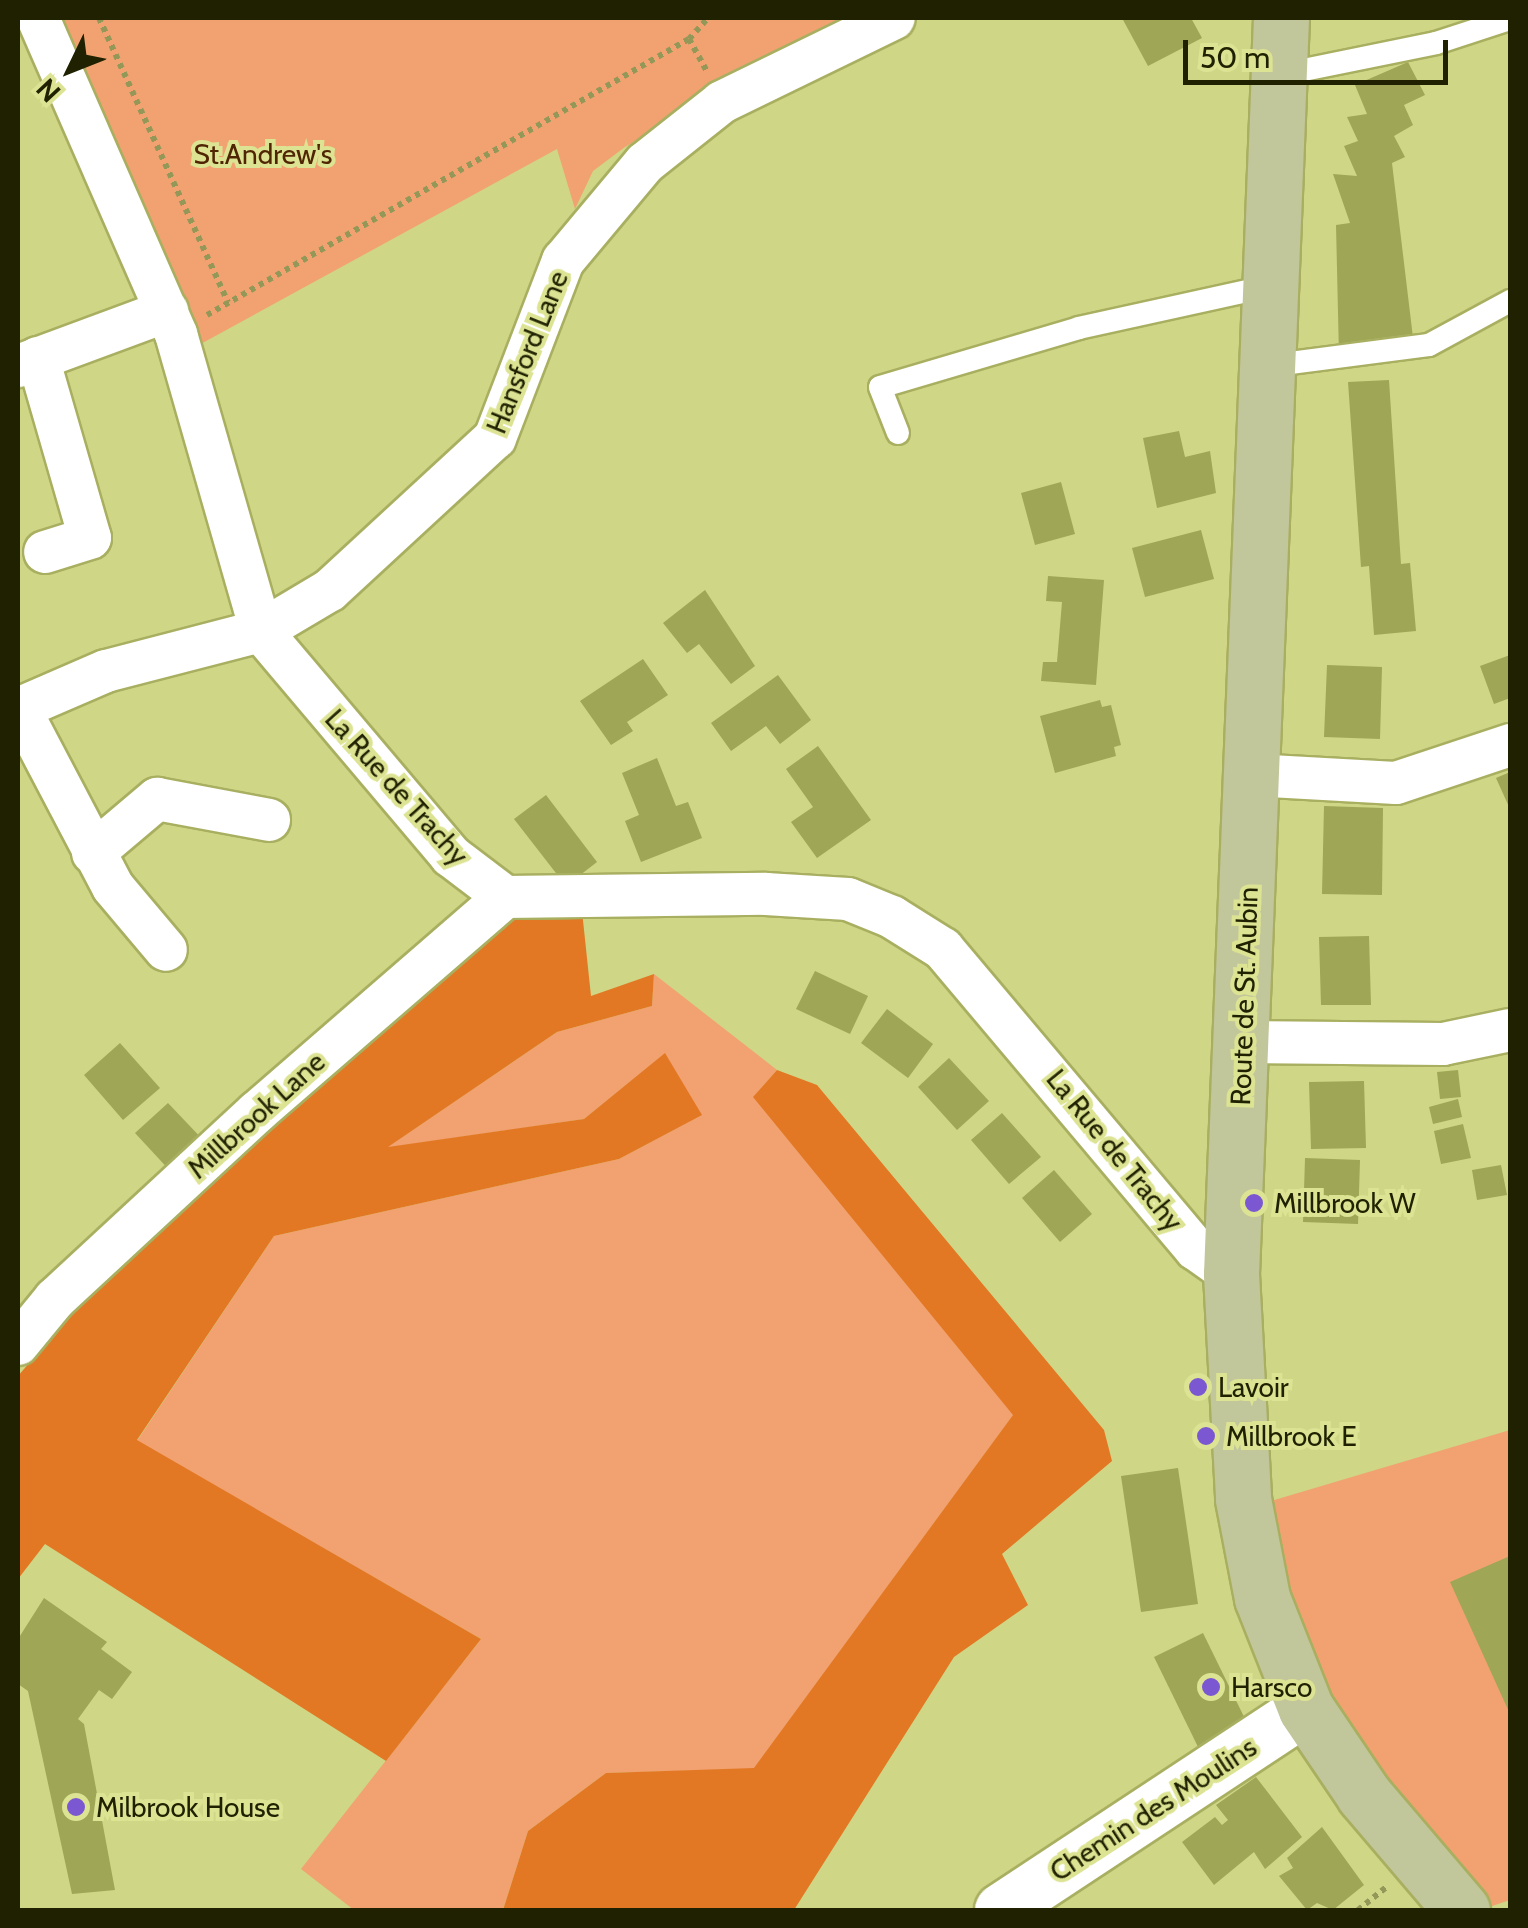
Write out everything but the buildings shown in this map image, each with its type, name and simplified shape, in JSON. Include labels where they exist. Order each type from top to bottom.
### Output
[{"type":"main road","name":"Route de St. Aubin","points":[[1281,18],[1231,1274],[1242,1499],[1262,1598],[1306,1709],[1364,1795],[1462,1910]]},
{"type":"street","name":"La Rue de Trachy","points":[[38,18],[172,322],[261,631],[451,856],[505,896],[741,894],[848,899],[943,949],[1196,1249],[1231,1274]]},
{"type":"street","name":"Hansford Lane","points":[[18,709],[106,671],[261,631],[330,590],[473,464],[495,438],[517,393],[563,261],[645,163],[722,102],[894,18]]},
{"type":"street","points":[[45,552],[90,538],[28,362],[172,322]]},
{"type":"street","points":[[18,709],[93,854],[166,950]]},
{"type":"street","points":[[1252,774],[1396,783],[1510,745]]},
{"type":"street","points":[[93,854],[157,800],[269,820]]},
{"type":"street","name":"Millbrook Lane","points":[[18,1344],[54,1300],[257,1112],[505,896]]},
{"type":"street","points":[[1242,1042],[1443,1044],[1510,1030]]},
{"type":"street","name":"Chemin des Moulins","points":[[1002,1910],[1306,1709]]},
{"type":"lane","points":[[1276,76],[1436,43],[1510,19]]},
{"type":"lane","points":[[898,433],[880,387],[1078,328],[1271,286]]},
{"type":"lane","points":[[1267,366],[1429,345],[1510,301]]},
{"type":"path","points":[[99,18],[228,302]]},
{"type":"path","points":[[172,322],[228,302],[689,39],[708,18]]},
{"type":"path","points":[[689,39],[722,102]]},
{"type":"green space","name":"St.Andrew's","points":[[49,18],[843,18],[625,147],[593,171],[575,209],[557,149],[197,346]]},
{"type":"green space","points":[[654,974],[777,1070],[754,1097],[1014,1414],[754,1769],[606,1773],[528,1831],[503,1910],[354,1910],[301,1869],[481,1639],[137,1441],[274,1236],[619,1159],[701,1115],[665,1054],[584,1119],[386,1148],[557,1032],[652,1006]]},
{"type":"green space","points":[[1510,1430],[1510,1900],[1480,1910],[1349,1743],[1289,1629],[1271,1501]]},
{"type":"shaded area","points":[[582,911],[591,996],[654,974],[652,1006],[557,1032],[388,1147],[584,1119],[665,1053],[702,1115],[619,1159],[274,1236],[137,1440],[481,1639],[386,1761],[45,1544],[18,1579],[18,1376],[164,1206],[506,913]]},
{"type":"shaded area","points":[[777,1070],[817,1085],[1104,1430],[1112,1461],[1002,1554],[1028,1605],[954,1657],[794,1910],[503,1910],[528,1831],[606,1773],[754,1768],[1013,1415],[753,1097]]},
{"type":"place","name":"Millbrook W","points":[[1254,1203]]},
{"type":"place","name":"Lavoir","points":[[1198,1387]]},
{"type":"place","name":"Millbrook E","points":[[1206,1436]]},
{"type":"place","name":"Harsco","points":[[1211,1687]]},
{"type":"place","name":"Milbrook House","points":[[76,1807]]}]
